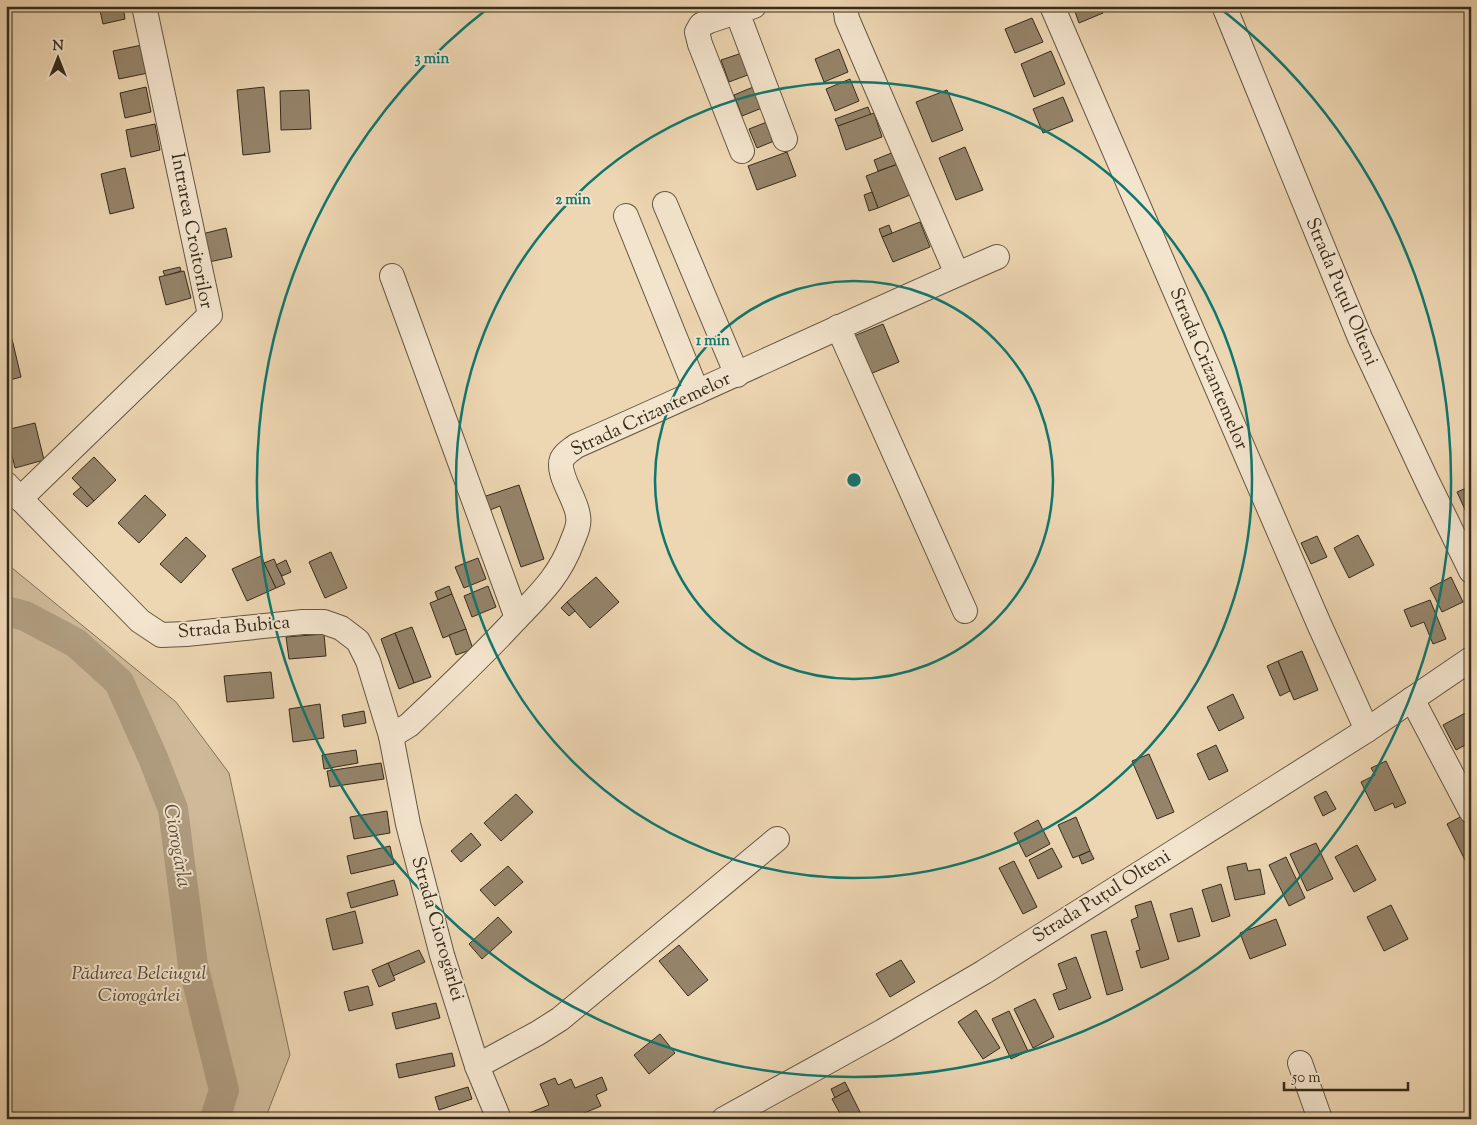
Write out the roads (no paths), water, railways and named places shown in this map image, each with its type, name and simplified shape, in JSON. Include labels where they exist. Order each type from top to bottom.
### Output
[{"type":"street","name":"Intrarea Croitorilor","points":[[13,492],[210,315],[144,6]]},
{"type":"street","points":[[845,6],[847,19],[957,274]]},
{"type":"street","name":"Strada Crizantemelor","points":[[1052,6],[1318,624],[1367,730]]},
{"type":"street","name":"Strada Puțul Olteni","points":[[1224,6],[1360,338],[1471,572]]},
{"type":"street","points":[[742,151],[697,32],[702,25],[709,21],[745,9],[785,139]]},
{"type":"street","points":[[665,204],[737,374]]},
{"type":"street","points":[[626,216],[697,392]]},
{"type":"street","name":"Strada Crizantemelor","points":[[391,736],[409,725],[548,586],[560,569],[578,524],[578,515],[561,468],[562,459],[566,453],[576,446],[997,257]]},
{"type":"street","points":[[392,276],[517,618]]},
{"type":"street","points":[[838,327],[965,611]]},
{"type":"street","name":"Strada Bubica","points":[[13,492],[140,621],[161,634],[186,634],[303,622],[324,622],[341,628],[358,641],[368,661],[391,736]]},
{"type":"street","name":"Strada Puțul Olteni","points":[[724,1119],[883,1031],[984,972],[1367,730],[1471,659]]},
{"type":"street","points":[[1412,699],[1471,811]]},
{"type":"street","name":"Strada Ciorogârlei","points":[[391,736],[410,833],[442,955],[477,1066],[499,1119]]},
{"type":"street","points":[[477,1066],[560,1019],[777,839]]},
{"type":"street","points":[[1300,1063],[1320,1119]]},
{"type":"waterway","name":"Ciorogârla","points":[[6,611],[25,616],[76,643],[119,682],[153,758],[173,809],[193,965],[224,1090],[215,1119]]},
{"type":"park label","name":"Pădurea Belciugul Ciorogârlei","points":[[139,985]]}]
